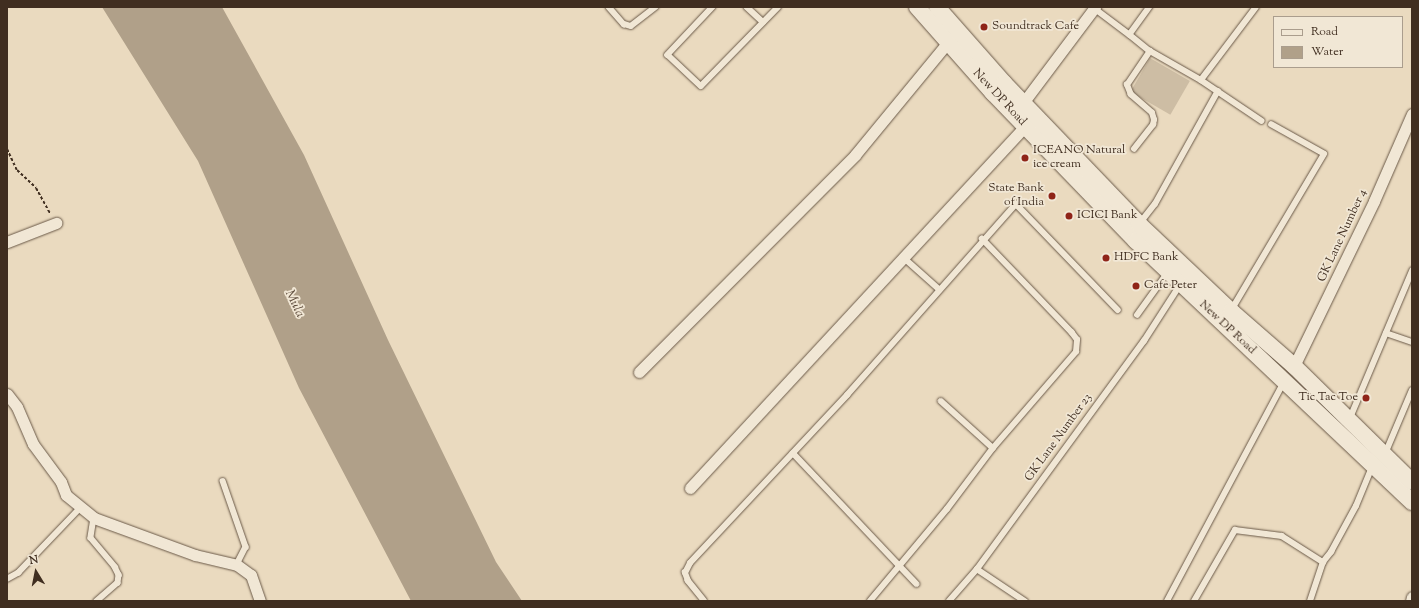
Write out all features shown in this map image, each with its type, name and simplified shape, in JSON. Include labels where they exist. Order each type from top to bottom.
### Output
[{"type":"main road","name":"New DP Road","points":[[917,7],[948,42],[1021,114],[1230,311],[1294,366],[1348,422],[1412,502]]},
{"type":"main road","name":"New DP Road","points":[[937,7],[1021,114],[1180,285],[1284,382],[1378,460],[1412,482]]},
{"type":"street","points":[[690,488],[903,256],[1021,114],[1094,8]]},
{"type":"street","points":[[639,372],[855,155],[948,42]]},
{"type":"street","name":"GK Lane Number 4","points":[[1294,366],[1374,201],[1412,114]]},
{"type":"street","points":[[7,242],[56,223]]},
{"type":"street","points":[[7,394],[17,406],[33,444],[61,482],[66,495],[94,518],[195,555],[237,565],[251,575],[260,601]]},
{"type":"lane","points":[[609,7],[624,24],[631,26],[655,7]]},
{"type":"lane","points":[[713,7],[668,55],[701,86],[778,7]]},
{"type":"lane","points":[[747,7],[762,22]]},
{"type":"lane","points":[[1130,35],[1150,7]]},
{"type":"lane","points":[[1201,80],[1256,7]]},
{"type":"lane","points":[[1094,8],[1150,51],[1201,80],[1262,121]]},
{"type":"lane","points":[[1134,149],[1153,125],[1154,120],[1152,113],[1130,95],[1127,85],[1150,51]]},
{"type":"lane","points":[[1139,224],[1155,204],[1218,91]]},
{"type":"lane","points":[[1230,311],[1324,154],[1272,125]]},
{"type":"lane","points":[[704,601],[688,581],[685,573],[687,568],[794,454],[982,239],[1016,204],[1118,310]]},
{"type":"lane","points":[[870,601],[994,448],[1076,352],[1078,346],[1072,333],[982,239]]},
{"type":"lane","points":[[903,256],[939,289]]},
{"type":"lane","points":[[1348,422],[1412,271]]},
{"type":"lane","points":[[1137,315],[1168,272]]},
{"type":"lane","name":"GK Lane Number 23","points":[[950,601],[977,569],[1144,341],[1180,285]]},
{"type":"lane","points":[[1386,333],[1412,342]]},
{"type":"lane","points":[[1167,601],[1284,382]]},
{"type":"lane","points":[[1310,601],[1323,562],[1331,552],[1356,506],[1412,390]]},
{"type":"lane","points":[[941,401],[994,448]]},
{"type":"lane","points":[[794,454],[899,567],[917,584]]},
{"type":"lane","points":[[223,481],[246,547],[237,565]]},
{"type":"lane","points":[[7,579],[18,573],[81,507]]},
{"type":"lane","points":[[94,518],[91,538],[115,566],[119,575],[118,583],[96,601]]},
{"type":"lane","points":[[1194,601],[1235,530],[1282,536],[1323,562]]},
{"type":"lane","points":[[977,569],[1025,601]]},
{"type":"path","points":[[7,150],[17,170],[36,188],[56,223]]},
{"type":"shaded area","points":[[1150,58],[1190,81],[1170,115],[1130,92]]},
{"type":"water","name":"Mula","points":[[102,7],[222,7],[304,155],[388,340],[496,562],[522,601],[411,601],[299,388],[198,161]]},
{"type":"place","name":"Soundtrack Cafe","points":[[984,27]]},
{"type":"place","name":"ICEANO Natural ice cream","points":[[1025,158]]},
{"type":"place","name":"State Bank of India","points":[[1052,196]]},
{"type":"place","name":"ICICI Bank","points":[[1069,216]]},
{"type":"place","name":"HDFC Bank","points":[[1106,258]]},
{"type":"place","name":"Cafe Peter","points":[[1136,286]]},
{"type":"place","name":"Tic Tac Toe","points":[[1366,398]]}]
